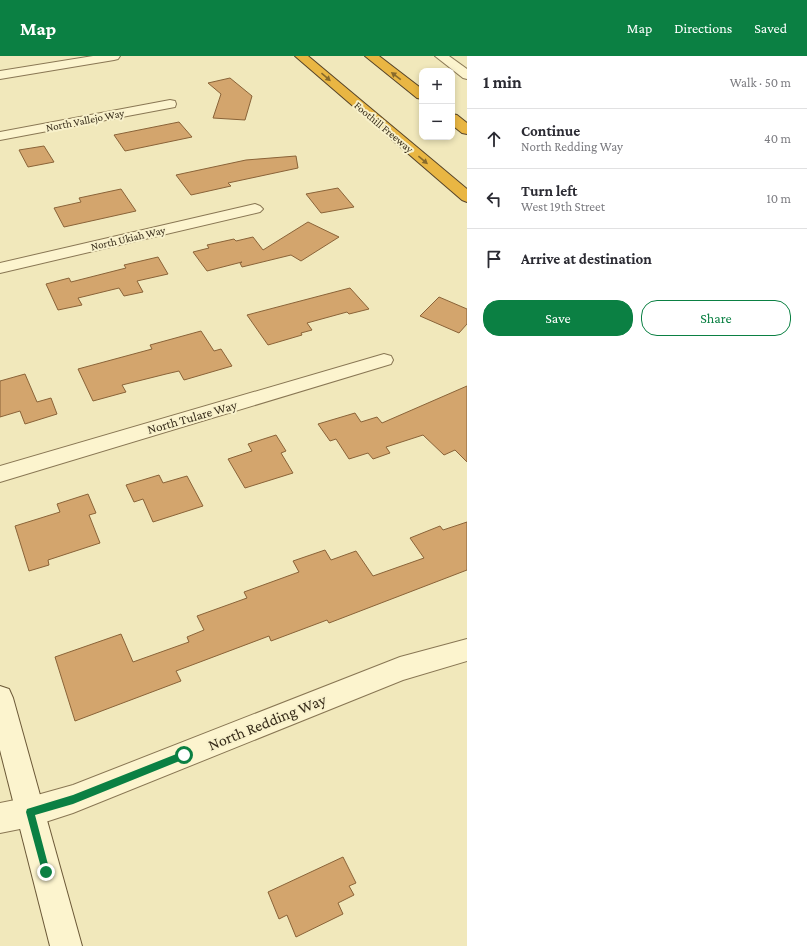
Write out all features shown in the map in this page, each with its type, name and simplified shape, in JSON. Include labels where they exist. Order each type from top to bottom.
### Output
[{"type":"highway","name":"Foothill Freeway","points":[[301,56],[467,197]]},
{"type":"highway","points":[[371,56],[419,93]]},
{"type":"highway","points":[[455,120],[467,130]]},
{"type":"street","points":[[0,75],[114,56]]},
{"type":"street","points":[[441,56],[467,74]]},
{"type":"street","name":"North Vallejo Way","points":[[0,136],[170,104]]},
{"type":"street","name":"North Ukiah Way","points":[[0,268],[256,209]]},
{"type":"street","name":"North Tulare Way","points":[[0,474],[384,360]]},
{"type":"street","name":"North Redding Way","points":[[0,818],[30,812],[73,799],[400,669],[467,650]]},
{"type":"street","points":[[0,698],[66,946]]},
{"type":"building","points":[[230,78],[252,96],[245,120],[213,118],[221,94],[208,83]]},
{"type":"building","points":[[179,122],[192,137],[125,151],[114,135]]},
{"type":"building","points":[[44,146],[54,162],[28,167],[19,150]]},
{"type":"building","points":[[296,156],[298,168],[228,183],[231,186],[191,195],[176,175],[246,160]]},
{"type":"building","points":[[338,188],[354,207],[321,213],[306,194]]},
{"type":"building","points":[[121,189],[136,211],[64,227],[54,208],[81,202],[79,198]]},
{"type":"building","points":[[308,222],[339,237],[301,261],[291,255],[242,267],[240,263],[242,262],[207,271],[193,252],[209,248],[207,245],[234,239],[236,241],[253,237],[263,250]]},
{"type":"building","points":[[158,257],[168,274],[137,281],[143,292],[124,296],[119,288],[78,298],[82,305],[58,310],[46,284],[69,278],[71,282],[126,268],[124,265]]},
{"type":"building","points":[[350,288],[369,309],[349,314],[347,312],[307,323],[312,330],[301,333],[302,335],[268,345],[247,315]]},
{"type":"building","points":[[439,297],[467,309],[467,324],[459,333],[420,316]]},
{"type":"building","points":[[201,331],[214,351],[221,349],[232,366],[184,380],[179,371],[122,385],[126,392],[93,401],[78,369],[152,349],[150,345]]},
{"type":"building","points":[[25,374],[37,402],[51,398],[57,414],[25,424],[20,411],[0,417],[0,381]]},
{"type":"building","points":[[467,386],[467,462],[455,450],[444,455],[423,435],[386,447],[390,453],[373,459],[368,453],[349,459],[336,439],[330,441],[318,424],[355,413],[361,422],[377,417],[382,423]]},
{"type":"building","points":[[276,435],[286,451],[281,453],[293,473],[245,488],[228,459],[252,451],[248,444]]},
{"type":"building","points":[[159,475],[163,483],[187,476],[203,506],[153,522],[143,499],[134,502],[126,485]]},
{"type":"building","points":[[88,494],[96,513],[89,515],[100,543],[48,560],[49,565],[29,571],[15,526],[60,512],[57,504]]},
{"type":"building","points":[[467,522],[467,570],[329,623],[327,620],[271,641],[269,636],[176,671],[181,681],[75,721],[55,657],[121,634],[133,662],[189,642],[187,637],[204,630],[197,616],[247,598],[244,592],[299,572],[293,561],[325,550],[331,560],[356,551],[373,576],[424,558],[410,538],[440,526],[443,530]]},
{"type":"building","points":[[343,857],[356,883],[349,886],[354,895],[338,903],[343,914],[296,937],[287,915],[279,919],[268,892]]},
{"type":"route","points":[[46,872],[30,812],[73,799],[184,755]]}]
